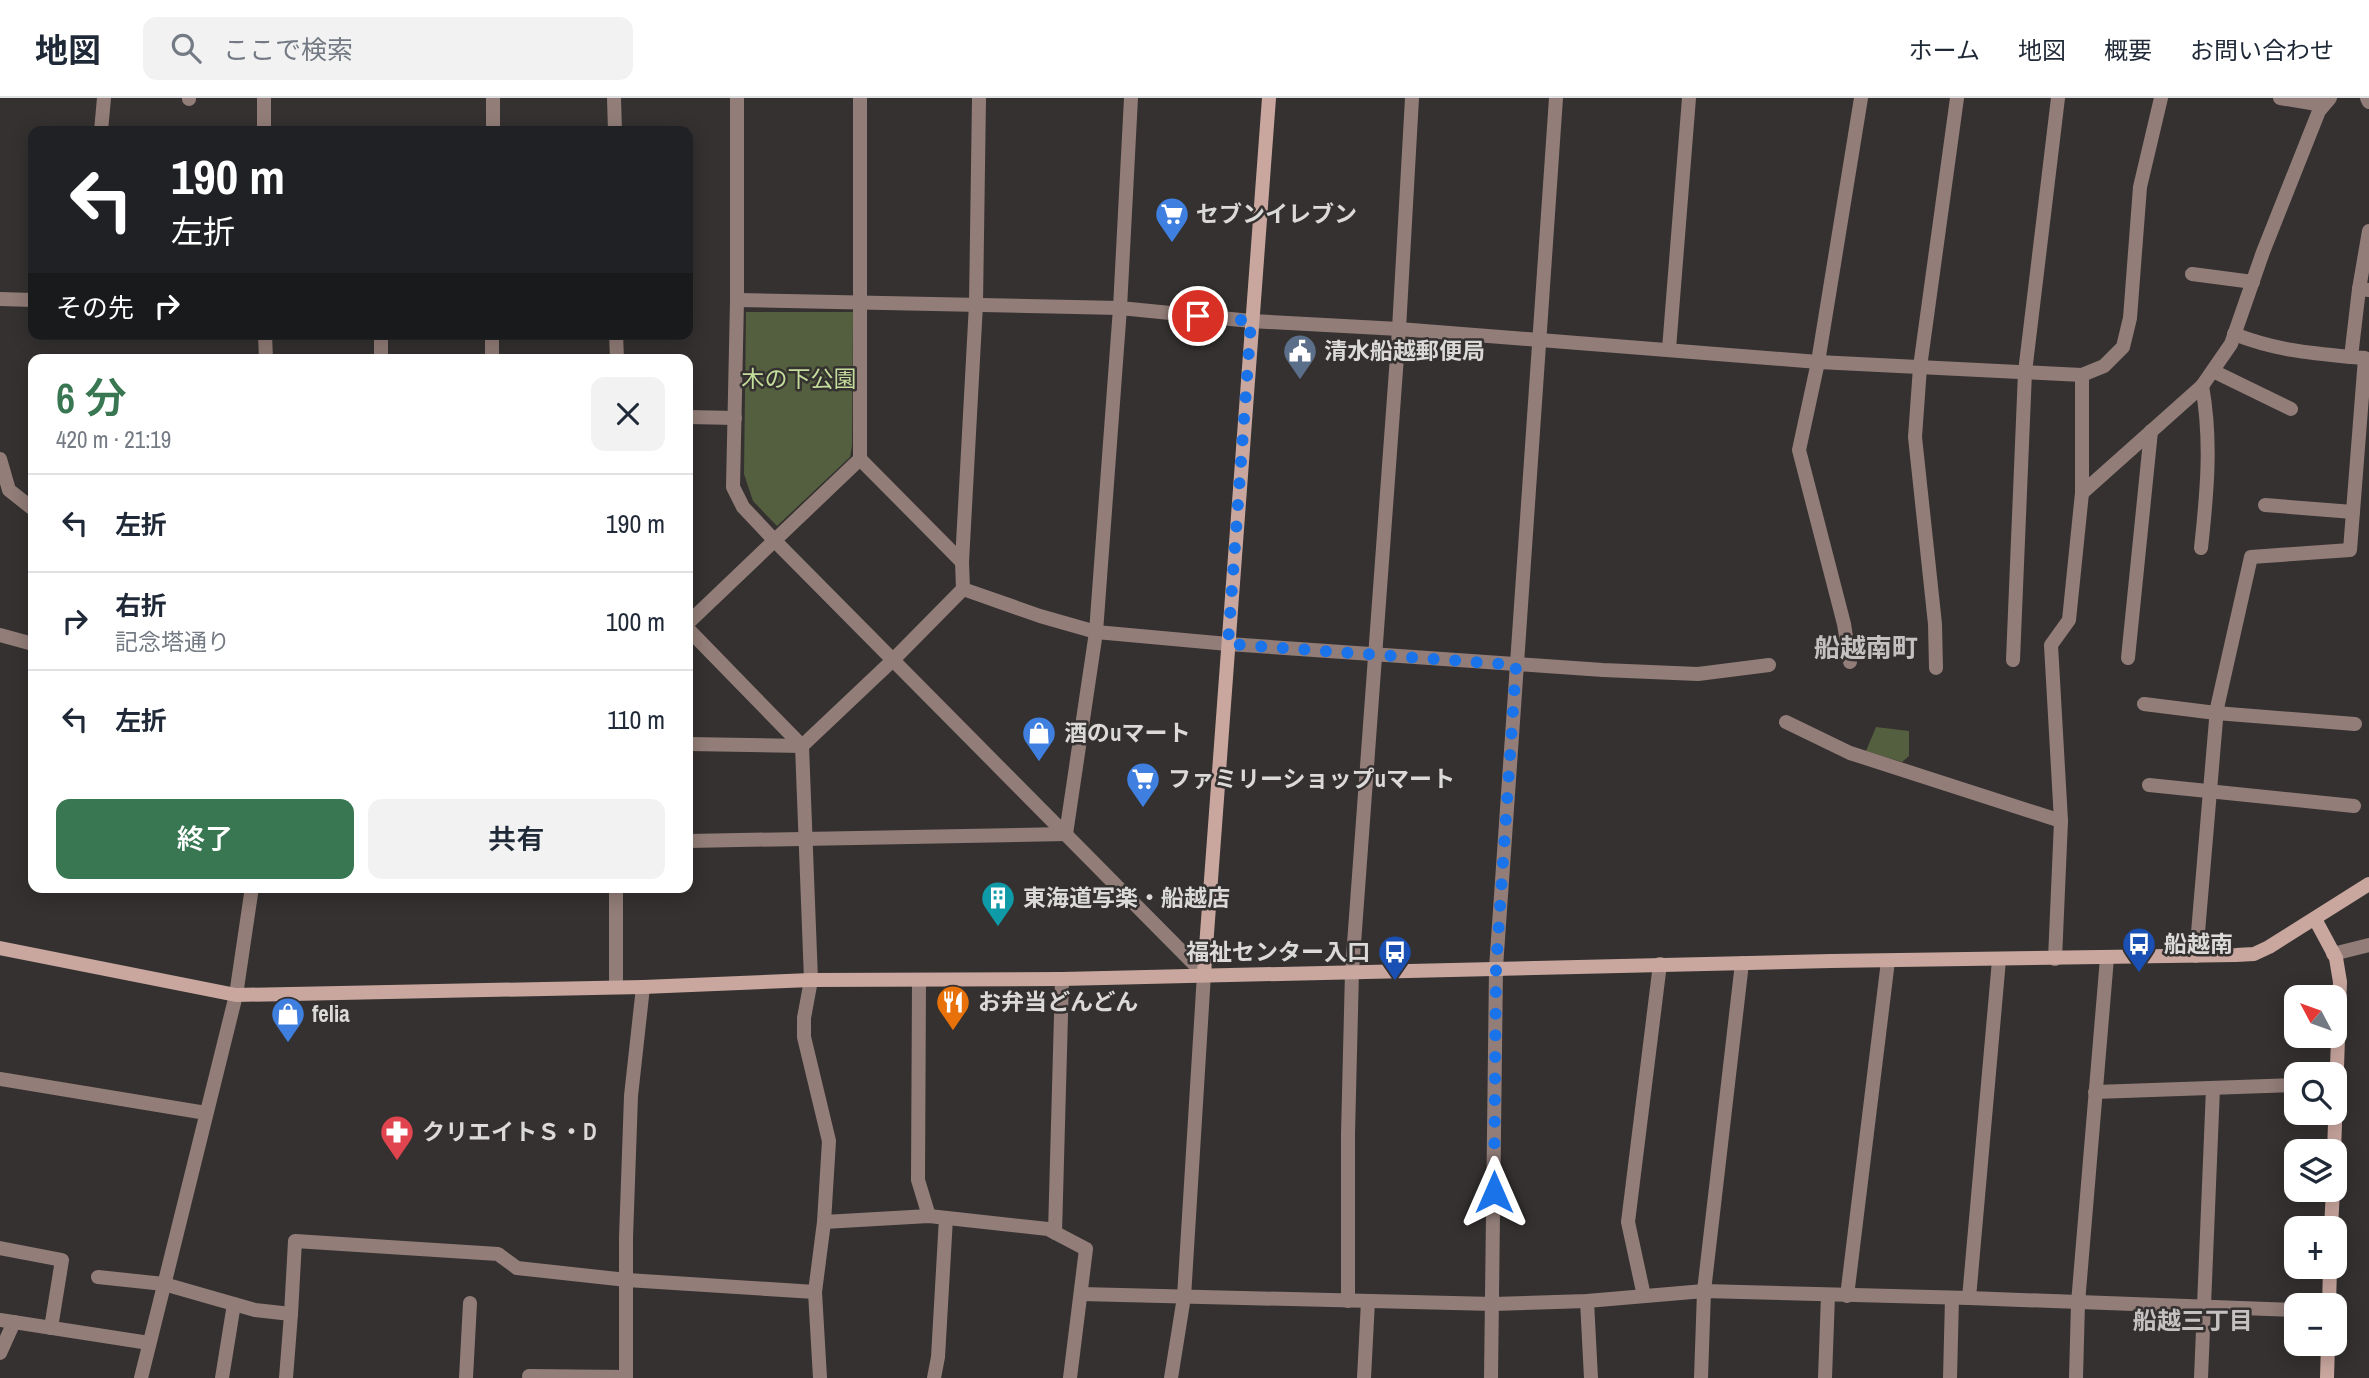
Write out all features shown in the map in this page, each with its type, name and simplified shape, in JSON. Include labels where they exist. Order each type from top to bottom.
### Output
[{"type":"street","points":[[102,126],[104,98]]},
{"type":"street","points":[[264,98],[264,126]]},
{"type":"street","points":[[493,98],[493,126]]},
{"type":"street","points":[[614,98],[615,126]]},
{"type":"street","points":[[737,98],[733,487],[744,507],[775,541],[1204,974]]},
{"type":"street","points":[[860,98],[860,459],[962,562]]},
{"type":"street","points":[[693,744],[802,746],[963,589],[962,562],[976,304],[978,98]]},
{"type":"street","points":[[1066,834],[1096,632],[1120,308],[1131,98]]},
{"type":"street","points":[[1171,1378],[1184,1297],[1204,974],[1269,98]]},
{"type":"street","points":[[1348,1301],[1352,971],[1399,328],[1412,98]]},
{"type":"street","points":[[1491,1378],[1496,968],[1556,98]]},
{"type":"street","points":[[1669,349],[1689,98]]},
{"type":"street","points":[[1850,662],[1844,624],[1800,450],[1818,362],[1861,98]]},
{"type":"street","points":[[1936,668],[1935,624],[1915,437],[1920,367],[1957,98]]},
{"type":"street","points":[[2013,660],[2025,372],[2057,98]]},
{"type":"street","points":[[737,300],[1120,308],[1251,321],[1399,328],[1818,362],[2082,375],[2104,366],[2123,346],[2130,318],[2140,187],[2161,98]]},
{"type":"street","points":[[2280,98],[2326,102]]},
{"type":"street","points":[[2082,493],[2202,386],[2231,344],[2319,111],[2326,102]]},
{"type":"street","points":[[2351,357],[2364,290],[2369,231]]},
{"type":"street","points":[[2192,274],[2253,282]]},
{"type":"street","points":[[0,299],[28,300]]},
{"type":"street","points":[[2196,956],[2216,713],[2251,556],[2350,551],[2365,358],[2265,346],[2234,334]]},
{"type":"street","points":[[2213,371],[2291,410]]},
{"type":"street","points":[[2055,959],[2061,821],[2051,645],[2069,620],[2082,493],[2082,375]]},
{"type":"street","points":[[2201,548],[2209,474],[2208,418],[2202,386]]},
{"type":"street","points":[[693,417],[735,418]]},
{"type":"street","points":[[2128,657],[2151,431]]},
{"type":"street","points":[[0,459],[9,490],[28,505]]},
{"type":"street","points":[[693,617],[860,459]]},
{"type":"street","points":[[2265,505],[2353,512]]},
{"type":"street","points":[[963,589],[1096,632],[1516,665],[1698,674],[1769,665]]},
{"type":"street","points":[[693,634],[802,746],[811,980],[804,1018],[804,1037],[829,1141],[824,1222],[815,1292],[820,1378]]},
{"type":"street","points":[[0,635],[28,643]]},
{"type":"street","points":[[2144,704],[2216,713],[2355,724]]},
{"type":"street","points":[[1786,722],[1850,753],[2061,821]]},
{"type":"street","points":[[2148,785],[2354,806]]},
{"type":"street","points":[[693,841],[1066,834]]},
{"type":"street","points":[[0,948],[236,995],[643,987],[811,980],[1062,979],[1660,964],[2196,956],[2254,954],[2369,884]]},
{"type":"street","points":[[141,1378],[236,995],[251,893]]},
{"type":"street","points":[[615,893],[616,987]]},
{"type":"street","points":[[2315,919],[2333,954],[2340,982],[2336,1062]]},
{"type":"street","points":[[2333,954],[2369,945]]},
{"type":"street","points":[[2076,1378],[2078,1303],[2107,958]]},
{"type":"street","points":[[1969,1298],[1999,960]]},
{"type":"street","points":[[1847,1296],[1888,961]]},
{"type":"street","points":[[1701,1378],[1704,1291],[1742,963]]},
{"type":"street","points":[[1644,1296],[1628,1222],[1660,964]]},
{"type":"street","points":[[1055,1233],[1062,979]]},
{"type":"street","points":[[919,981],[918,1180],[929,1216]]},
{"type":"street","points":[[528,1376],[625,1378],[631,1096],[643,987]]},
{"type":"street","points":[[0,1079],[206,1113]]},
{"type":"street","points":[[2095,1092],[2284,1085]]},
{"type":"street","points":[[2201,1378],[2213,1088]]},
{"type":"street","points":[[824,1222],[929,1216],[1048,1229],[1086,1249],[1070,1378]]},
{"type":"street","points":[[934,1378],[938,1357],[946,1218]]},
{"type":"street","points":[[286,1378],[295,1241],[498,1254],[517,1268],[627,1280],[815,1292]]},
{"type":"street","points":[[0,1248],[62,1260],[51,1328]]},
{"type":"street","points":[[97,1277],[164,1284],[255,1310],[291,1314]]},
{"type":"street","points":[[1081,1294],[1493,1304],[1587,1301],[1704,1291],[2284,1310]]},
{"type":"street","points":[[1825,1378],[1828,1295]]},
{"type":"street","points":[[1950,1378],[1952,1298]]},
{"type":"street","points":[[1364,1378],[1368,1301]]},
{"type":"street","points":[[1587,1301],[1591,1378]]},
{"type":"street","points":[[466,1378],[470,1303]]},
{"type":"street","points":[[222,1378],[234,1304]]},
{"type":"street","points":[[0,1353],[7,1321],[149,1343]]},
{"type":"street","points":[[2327,1378],[2328,1356]]},
{"type":"green space","name":"木の下公園","points":[[746,312],[853,312],[850,457],[777,526],[753,501],[744,474]]},
{"type":"green space","points":[[1876,727],[1909,731],[1909,756],[1902,762],[1866,751]]},
{"type":"place","name":"セブンイレブン","points":[[1172,244]]},
{"type":"place","name":"清水船越郵便局","points":[[1300,381]]},
{"type":"place","name":"酒のuマート","points":[[1039,763]]},
{"type":"place","name":"ファミリーショップuマート","points":[[1143,809]]},
{"type":"place","name":"東海道写楽・船越店","points":[[998,928]]},
{"type":"place","name":"船越南","points":[[2139,974]]},
{"type":"place","name":"福祉センター入口","points":[[1395,982]]},
{"type":"place","name":"お弁当どんどん","points":[[953,1032]]},
{"type":"place","name":"felia","points":[[288,1044]]},
{"type":"place","name":"クリエイトＳ・D","points":[[397,1162]]},
{"type":"district","name":"船越南町","points":[[1866,648]]},
{"type":"district","name":"船越三丁目","points":[[2193,1321]]},
{"type":"route","points":[[1198,316],[1251,321],[1228,644],[1516,665],[1496,968],[1494,1192]]}]
